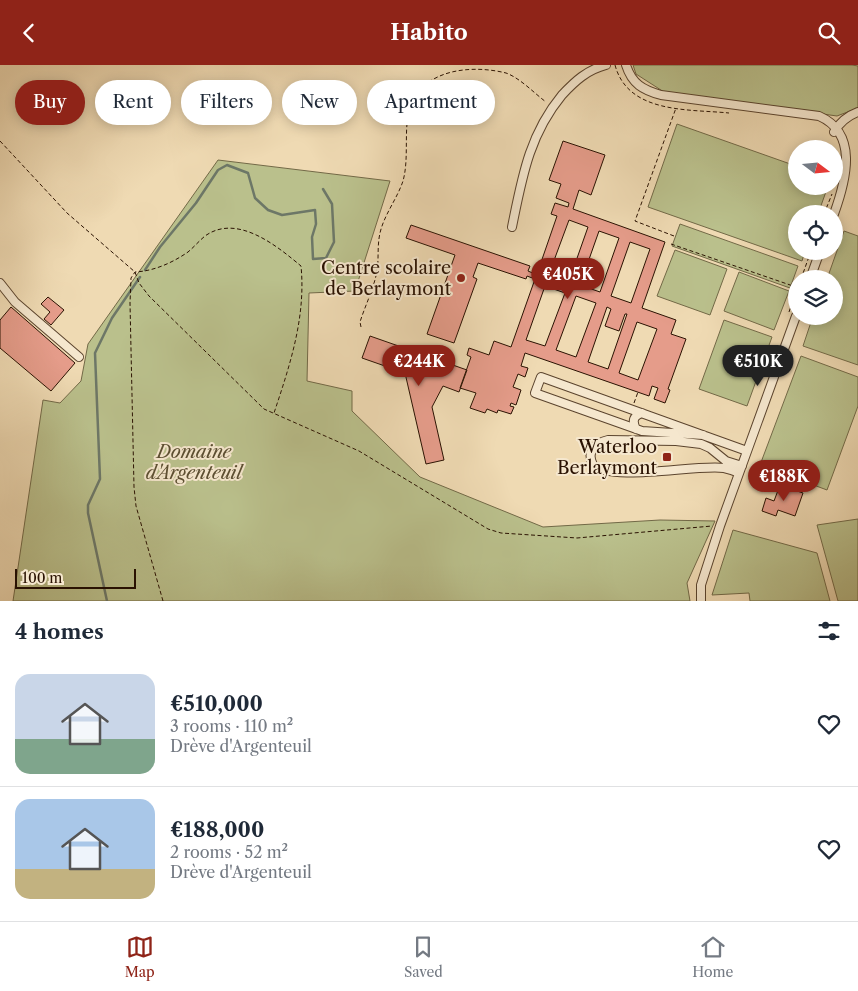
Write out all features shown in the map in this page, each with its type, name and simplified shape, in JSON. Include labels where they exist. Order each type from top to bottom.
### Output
[{"type":"street","points":[[512,227],[530,151],[541,125],[552,107],[578,78],[594,68],[606,65]]},
{"type":"street","points":[[626,65],[628,73],[636,85],[648,91],[679,98],[831,119],[836,129],[845,133],[850,142],[852,154],[837,205]]},
{"type":"street","points":[[836,129],[848,116],[858,112]]},
{"type":"street","points":[[0,283],[14,302],[79,357]]},
{"type":"street","points":[[700,601],[701,585],[720,526],[792,325]]},
{"type":"street","points":[[703,435],[649,432],[636,429],[535,393],[541,377],[633,408],[642,413],[703,435],[747,451]]},
{"type":"street","points":[[636,429],[633,424],[634,419],[636,415],[642,413]]},
{"type":"street","points":[[608,440],[676,441],[710,448],[726,461],[741,469],[724,468],[664,472],[604,471],[593,465],[591,453],[594,446],[599,442],[608,440]]},
{"type":"path","points":[[361,327],[360,322],[377,271],[380,231],[402,181],[406,166],[408,124],[412,102],[420,90],[435,77],[447,71],[465,67],[490,68],[507,73],[552,107]]},
{"type":"path","points":[[674,236],[635,221],[679,98]]},
{"type":"path","points":[[0,141],[67,213],[135,272],[139,283],[149,295],[264,409],[359,451],[488,529],[501,533],[577,538],[720,526]]},
{"type":"path","points":[[135,272],[153,271],[186,253],[206,235],[220,229],[241,230],[275,245],[300,267],[303,292],[295,345],[274,414]]},
{"type":"path","points":[[671,244],[788,284]]},
{"type":"path","points":[[135,272],[131,278],[130,303],[134,487],[136,506],[163,601]]},
{"type":"green space","points":[[633,65],[858,66],[858,108],[837,116],[664,92],[636,74]]},
{"type":"green space","points":[[677,124],[788,163],[788,195],[825,195],[821,205],[788,205],[788,256],[648,207]]},
{"type":"green space","name":"Domaine d'Argenteuil","points":[[218,160],[390,181],[355,291],[309,293],[307,381],[352,391],[352,411],[420,477],[543,527],[660,520],[715,521],[687,583],[690,601],[13,601],[43,400],[60,403],[81,381],[88,344]]},
{"type":"green space","points":[[680,224],[798,266],[797,270],[788,270],[788,287],[672,246]]},
{"type":"green space","points":[[844,231],[858,236],[858,365],[803,346],[810,325],[843,325],[843,270],[830,270],[834,260],[843,260]]},
{"type":"green space","points":[[675,250],[727,269],[710,315],[657,296]]},
{"type":"green space","points":[[739,272],[788,291],[774,330],[724,311]]},
{"type":"green space","points":[[724,320],[772,337],[747,406],[699,389]]},
{"type":"green space","points":[[801,356],[858,377],[858,406],[827,490],[760,465]]},
{"type":"green space","points":[[858,519],[858,601],[838,601],[817,525]]},
{"type":"green space","points":[[733,530],[817,553],[830,601],[750,601],[749,593],[712,595]]},
{"type":"building","name":"Centre scolaire de Berlaymont","points":[[563,141],[605,155],[591,195],[579,190],[573,209],[665,242],[642,308],[676,320],[671,334],[686,339],[668,389],[670,390],[665,403],[654,399],[658,388],[652,386],[649,396],[525,353],[521,366],[528,368],[525,377],[518,374],[513,387],[521,390],[516,405],[511,403],[510,406],[514,407],[511,414],[498,410],[497,413],[487,409],[485,413],[470,408],[476,393],[460,388],[471,357],[467,355],[469,348],[489,355],[494,341],[511,347],[535,279],[527,276],[526,279],[478,263],[473,277],[477,279],[454,343],[427,334],[455,255],[406,238],[411,225],[530,266],[528,271],[535,274],[538,271],[557,216],[551,214],[555,203],[568,207],[569,203],[556,198],[561,184],[549,180]],"holes":[[[569,220],[588,227],[569,281],[549,274]],[[599,231],[619,238],[600,292],[580,285]],[[630,242],[650,249],[631,303],[611,296]],[[545,286],[565,293],[545,346],[526,340]],[[576,296],[596,303],[576,357],[556,350]],[[607,307],[611,309],[605,326],[619,331],[625,314],[627,314],[608,369],[588,362]],[[637,322],[657,329],[638,380],[619,373]]]},
{"type":"building","points":[[48,297],[64,310],[51,325],[44,319],[50,312],[41,304]]},
{"type":"building","points":[[11,307],[75,363],[51,391],[0,348],[0,320]]},
{"type":"building","points":[[370,336],[467,370],[459,392],[443,386],[432,407],[444,460],[426,464],[405,373],[362,358]]},
{"type":"building","points":[[780,485],[803,493],[795,516],[778,510],[776,516],[762,511],[766,498],[774,501]]},
{"type":"waterway","points":[[145,270],[160,247],[196,203],[218,170],[227,165],[248,173],[255,198],[268,210],[282,215],[315,210],[316,224],[312,237],[313,259],[326,258],[334,242],[332,204],[323,189]]},
{"type":"waterway","points":[[107,601],[88,513],[88,505],[100,479],[95,353],[112,318],[140,277]]},
{"type":"place","name":"Centre scolaire de Berlaymont","points":[[461,278]]},
{"type":"place","name":"Waterloo Berlaymont","points":[[667,457]]}]
